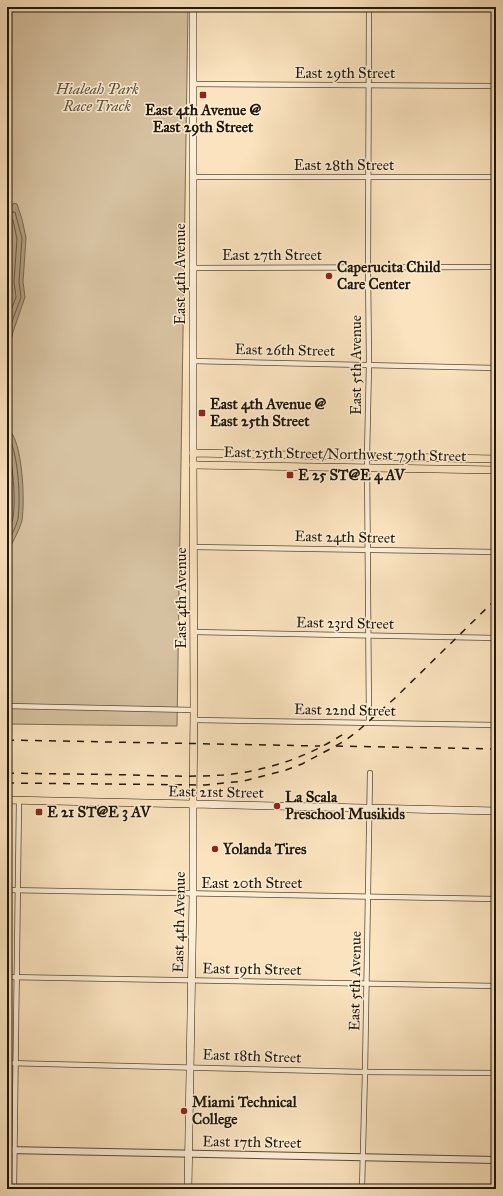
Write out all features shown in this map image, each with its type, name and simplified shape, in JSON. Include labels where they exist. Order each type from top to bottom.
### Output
[{"type":"main road","name":"East 4th Avenue","points":[[188,1189],[193,894],[194,720],[192,268],[193,7]]},
{"type":"main road","name":"East 25th Street/Northwest 79th Street","points":[[193,453],[496,459]]},
{"type":"main road","name":"East 25th Street/Northwest 79th Street","points":[[193,465],[496,470]]},
{"type":"main road","name":"East 21st Street","points":[[7,800],[496,812]]},
{"type":"street","name":"East 5th Avenue","points":[[368,723],[369,636],[367,456],[369,7]]},
{"type":"street","name":"East 29th Street","points":[[193,84],[496,86]]},
{"type":"street","name":"East 28th Street","points":[[193,177],[496,177]]},
{"type":"street","name":"East 27th Street","points":[[192,268],[496,267]]},
{"type":"street","name":"East 26th Street","points":[[193,361],[496,368]]},
{"type":"street","name":"East 24th Street","points":[[193,547],[496,552]]},
{"type":"street","name":"East 23rd Street","points":[[194,632],[496,638]]},
{"type":"street","points":[[7,706],[194,710]]},
{"type":"street","name":"East 22nd Street","points":[[194,720],[496,725]]},
{"type":"street","name":"East 5th Avenue","points":[[362,1189],[370,773]]},
{"type":"street","points":[[14,1189],[19,800]]},
{"type":"street","name":"East 20th Street","points":[[7,890],[496,899]]},
{"type":"street","name":"East 19th Street","points":[[7,977],[496,986]]},
{"type":"street","name":"East 18th Street","points":[[7,1063],[190,1066],[365,1072],[496,1073]]},
{"type":"street","name":"East 17th Street","points":[[7,1150],[363,1156],[496,1160]]},
{"type":"green space","name":"Hialeah Park Race Track","points":[[7,7],[188,7],[177,726],[7,724]]},
{"type":"water","points":[[14,203],[17,204],[26,238],[23,282],[25,297],[13,332],[7,360],[7,213]]},
{"type":"water","points":[[7,428],[17,444],[20,457],[23,486],[23,511],[21,523],[10,548],[7,551]]},
{"type":"railway","points":[[7,783],[205,785],[244,781],[286,770],[302,764],[346,740],[360,729],[394,699],[496,599]]},
{"type":"railway","points":[[7,773],[189,776],[240,773],[273,766],[304,755],[348,731]]},
{"type":"railway","points":[[7,740],[320,746]]},
{"type":"railway","points":[[336,746],[496,749]]},
{"type":"place","name":"East 4th Avenue @ East 29th Street","points":[[203,95]]},
{"type":"place","name":"Caperucita Child Care Center","points":[[329,276]]},
{"type":"place","name":"East 4th Avenue @ East 25th Street","points":[[202,413]]},
{"type":"place","name":"E 25 ST@E 4 AV","points":[[290,475]]},
{"type":"place","name":"La Scala Preschool Musikids","points":[[277,806]]},
{"type":"place","name":"E 21 ST@E 3 AV","points":[[39,812]]},
{"type":"place","name":"Yolanda Tires","points":[[215,849]]},
{"type":"place","name":"Miami Technical College","points":[[184,1111]]}]
